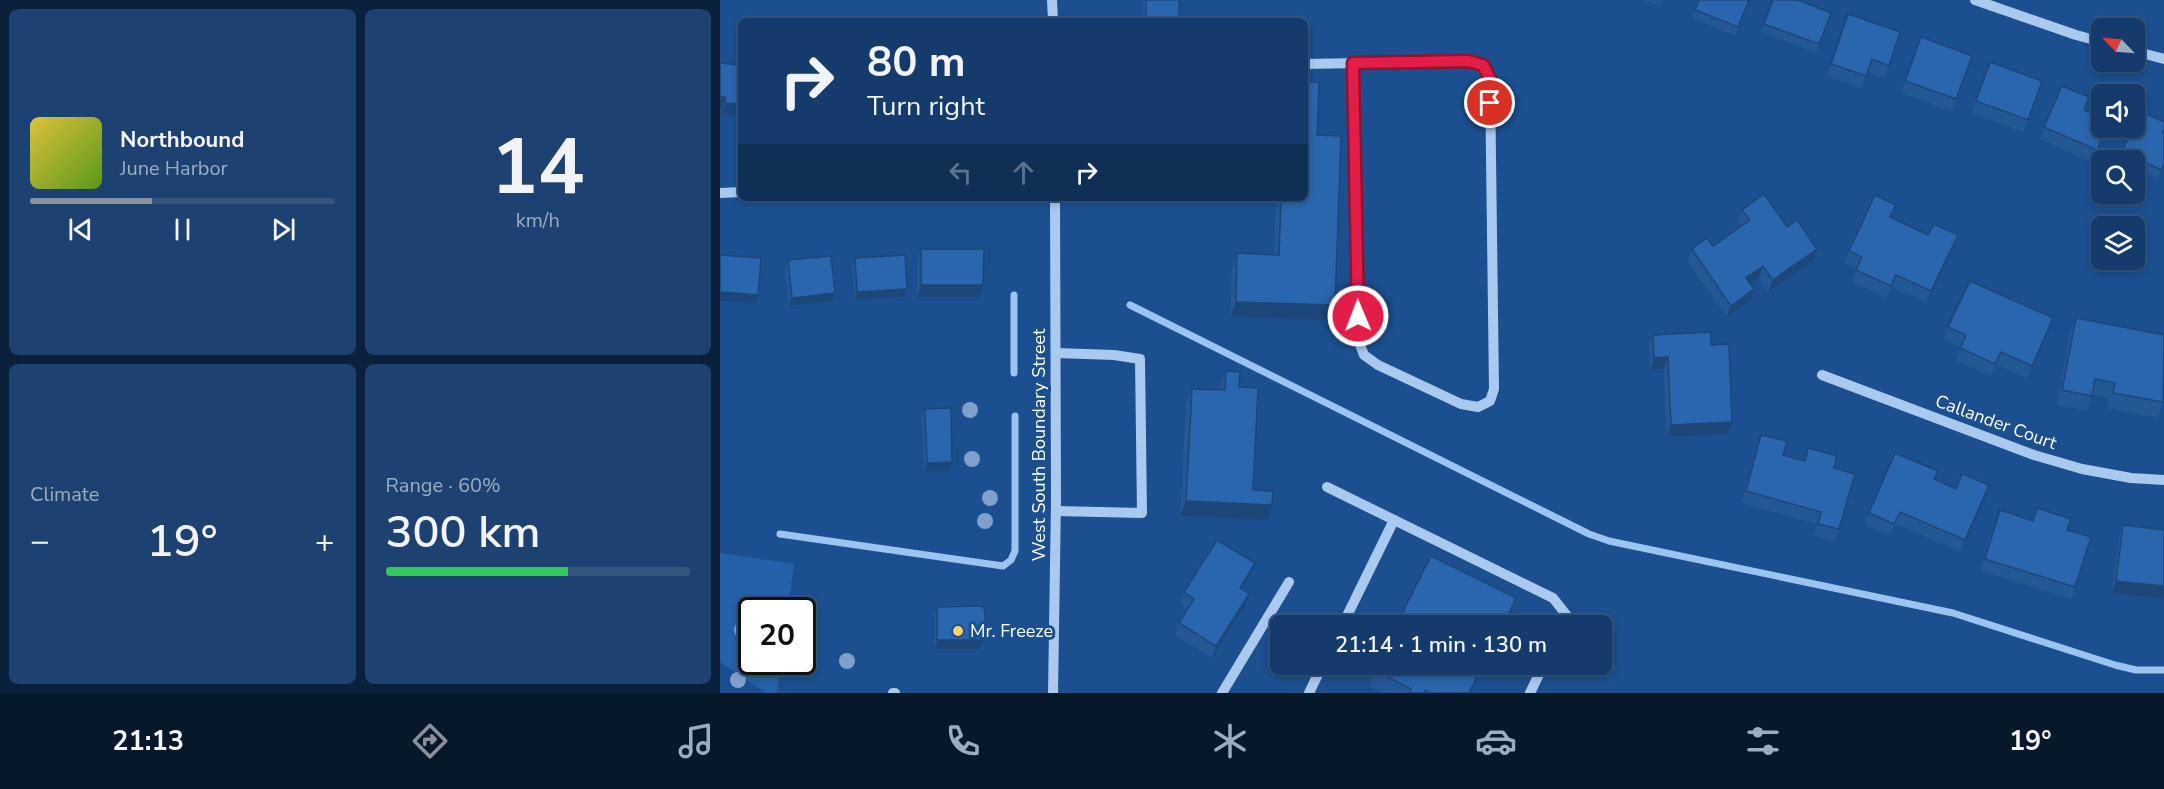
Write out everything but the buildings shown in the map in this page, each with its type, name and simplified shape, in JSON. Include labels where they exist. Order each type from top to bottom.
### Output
[{"type":"street","points":[[1052,0],[1053,18]]},
{"type":"street","points":[[1975,0],[2091,39]]},
{"type":"street","points":[[2145,54],[2164,59]]},
{"type":"street","points":[[1308,64],[1353,63],[1468,61],[1483,65],[1490,79],[1494,388],[1490,401],[1478,407],[1461,404],[1378,365],[1364,356],[1358,339],[1353,63]]},
{"type":"street","points":[[720,193],[738,192]]},
{"type":"street","name":"West South Boundary Street","points":[[1053,693],[1056,511],[1055,201]]},
{"type":"street","points":[[1056,353],[1114,355],[1140,359],[1142,513],[1056,511]]},
{"type":"street","name":"Callander Court","points":[[1822,375],[2034,454],[2082,469],[2164,480]]},
{"type":"street","points":[[1327,487],[1553,598],[1566,615]]},
{"type":"street","points":[[1347,615],[1394,520]]},
{"type":"street","points":[[1221,693],[1288,582]]},
{"type":"street","points":[[1309,693],[1318,675]]},
{"type":"street","points":[[1530,693],[1539,675]]},
{"type":"shaded area","points":[[720,553],[794,564],[790,597],[738,597],[738,674],[720,662]]},
{"type":"shaded area","points":[[739,675],[779,675],[777,693],[766,693]]},
{"type":"waterway","points":[[1014,295],[1014,373]]},
{"type":"waterway","points":[[1130,305],[1589,534],[1609,541],[1953,613],[2115,665],[2136,670],[2164,670]]},
{"type":"waterway","points":[[780,534],[1003,566],[1011,560],[1015,551],[1015,416]]},
{"type":"place","name":"Mr. Freeze","points":[[958,631]]},
{"type":"route","points":[[1358,316],[1353,63],[1468,61],[1483,65],[1490,79],[1490,103]]}]
